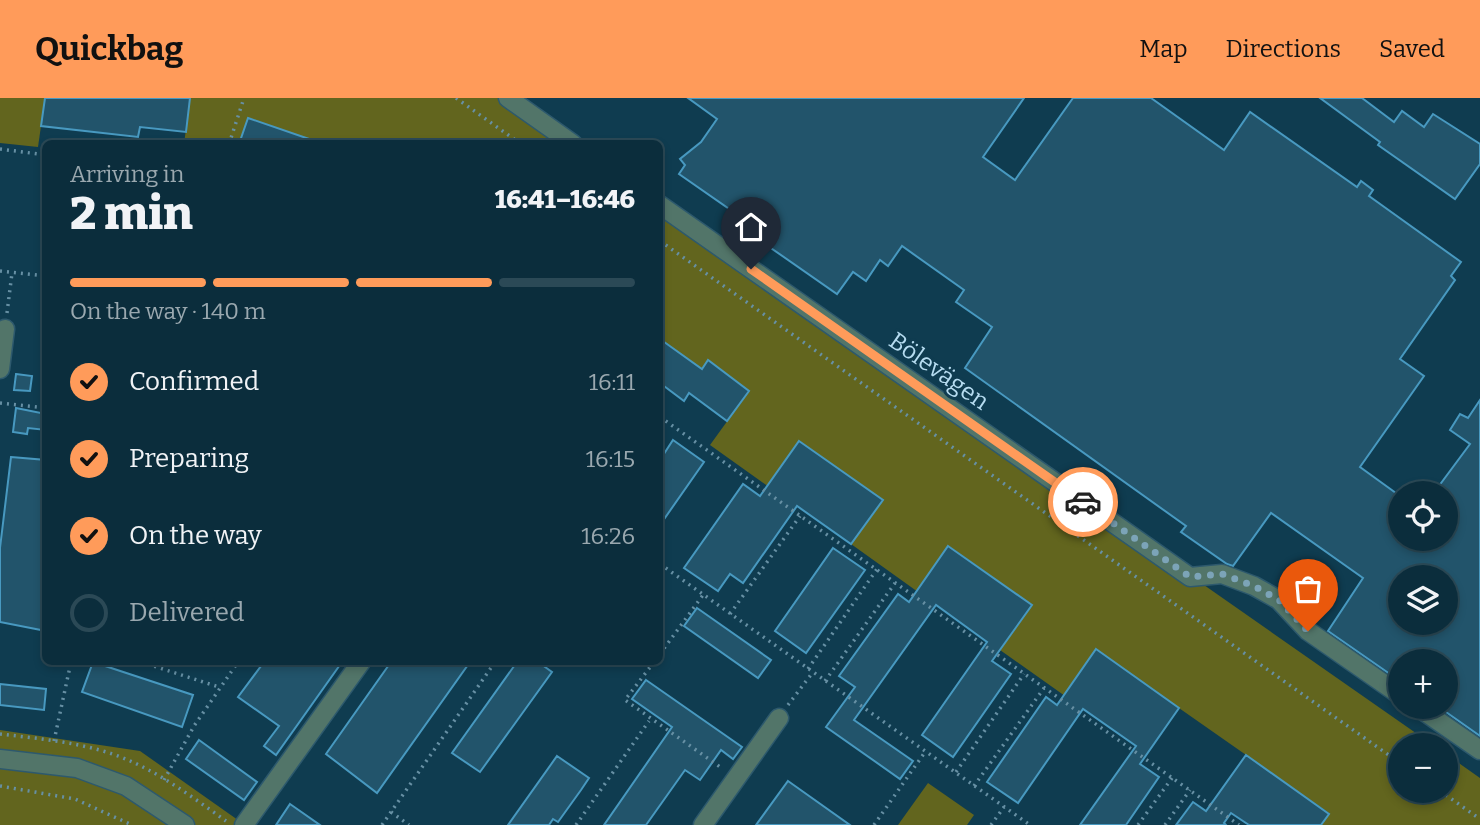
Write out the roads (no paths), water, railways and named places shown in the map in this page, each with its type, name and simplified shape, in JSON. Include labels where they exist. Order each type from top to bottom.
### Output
[{"type":"street","points":[[508,98],[567,140]]},
{"type":"street","name":"Bölevägen","points":[[663,207],[1190,577],[1222,574],[1279,600],[1308,631],[1388,687]]},
{"type":"street","points":[[0,369],[5,329]]},
{"type":"street","points":[[244,825],[359,665]]},
{"type":"street","points":[[703,825],[779,718]]},
{"type":"street","points":[[1435,719],[1480,750]]},
{"type":"street","points":[[0,759],[77,768],[127,786],[185,825]]}]
